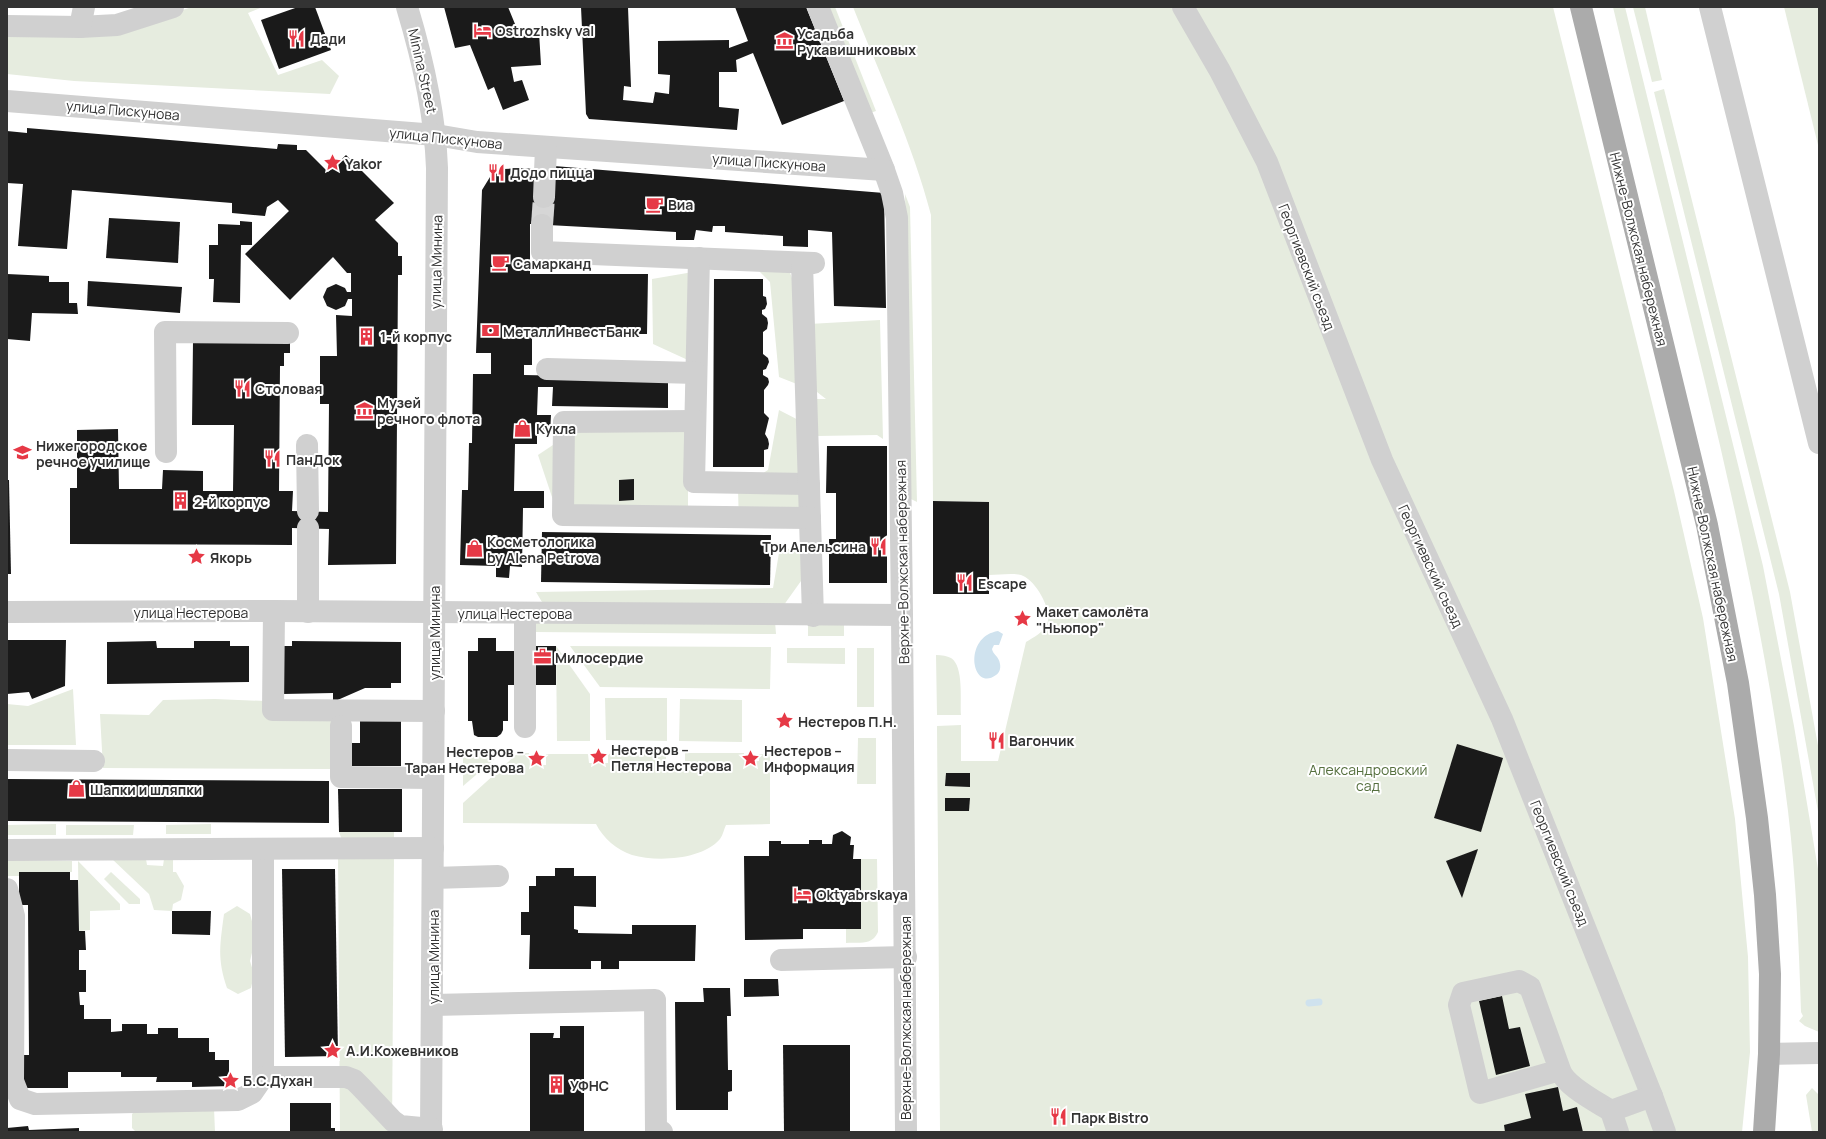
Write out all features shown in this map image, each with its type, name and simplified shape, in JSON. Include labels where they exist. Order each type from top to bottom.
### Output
[{"type":"main road","name":"Нижне-Волжская набережная","points":[[1581,7],[1707,525],[1738,683],[1758,818],[1770,974],[1769,1054],[1764,1132]]},
{"type":"street","points":[[7,26],[82,17],[117,25],[173,7]]},
{"type":"street","name":"Minina Street","points":[[407,7],[422,58],[431,99],[436,135]]},
{"type":"street","name":"Верхне-Волжская набережная","points":[[818,7],[884,170],[892,194],[897,218],[906,957],[906,1132]]},
{"type":"street","name":"Георгиевский съезд","points":[[1183,7],[1220,71],[1267,162],[1382,460],[1502,719],[1665,1132]]},
{"type":"street","points":[[1710,7],[1819,443]]},
{"type":"street","name":"улица Пискунова","points":[[7,101],[436,135],[477,142],[884,170]]},
{"type":"street","name":"улица Минина","points":[[432,1131],[436,135]]},
{"type":"street","points":[[544,197],[546,147]]},
{"type":"street","points":[[542,225],[542,252],[808,263],[809,484],[813,616]]},
{"type":"street","points":[[693,516],[699,258]]},
{"type":"street","points":[[166,452],[165,332],[288,333]]},
{"type":"street","points":[[547,369],[696,373]]},
{"type":"street","points":[[695,421],[564,422],[563,515],[810,518]]},
{"type":"street","points":[[307,445],[308,612]]},
{"type":"street","points":[[694,482],[809,484]]},
{"type":"street","name":"улица Нестерова","points":[[7,612],[525,613],[813,616],[902,615]]},
{"type":"street","points":[[274,612],[273,710],[434,711]]},
{"type":"street","points":[[525,613],[525,727]]},
{"type":"street","points":[[341,726],[341,777],[433,778]]},
{"type":"street","points":[[7,760],[94,761]]},
{"type":"street","points":[[7,850],[433,848]]},
{"type":"street","points":[[7,889],[14,916],[13,1081],[20,1099],[35,1104],[238,1100],[252,1093],[263,1077],[263,849]]},
{"type":"street","points":[[433,878],[498,876]]},
{"type":"street","points":[[781,960],[906,957]]},
{"type":"street","points":[[1560,1070],[1480,1093],[1459,1005],[1463,993],[1519,981],[1530,987],[1560,1070],[1561,1075],[1577,1089],[1611,1111],[1618,1132]]},
{"type":"street","points":[[433,1005],[655,1000],[656,1132],[662,1132]]},
{"type":"street","points":[[1769,1054],[1819,1053]]},
{"type":"street","points":[[263,1077],[346,1077],[354,1080],[393,1121],[400,1126],[432,1131]]},
{"type":"street","points":[[1611,1111],[1652,1096]]},
{"type":"green space","points":[[192,7],[263,7],[248,13],[278,75],[322,60],[339,76],[330,94],[74,81],[7,74],[7,35],[111,33]]},
{"type":"green space","points":[[828,7],[835,7],[876,111],[870,113]]},
{"type":"green space","name":"Александровский сад","points":[[853,7],[1553,7],[1674,491],[1703,618],[1735,819],[1748,957],[1750,1052],[1742,1132],[940,1132],[937,726],[961,725],[961,761],[998,761],[1026,642],[1043,630],[1047,624],[1048,618],[1042,596],[1032,582],[1017,574],[989,575],[989,502],[933,501],[931,215],[906,136]]},
{"type":"green space","points":[[1613,7],[1625,7],[1763,566],[1794,726],[1819,875],[1819,1032],[1805,1026],[1799,1021],[1803,1016],[1801,1012],[1797,912],[1791,836],[1773,709],[1755,608],[1711,407]]},
{"type":"green space","points":[[1633,7],[1645,7],[1662,80],[1652,82]]},
{"type":"green space","points":[[1784,7],[1819,7],[1819,149]]},
{"type":"green space","points":[[1664,89],[1790,592],[1819,751],[1819,817],[1779,594],[1654,92]]},
{"type":"green space","points":[[905,194],[910,207],[917,502],[911,499]]},
{"type":"green space","points":[[755,267],[789,270],[809,324],[880,320],[883,439],[877,435],[817,436],[817,399],[826,399],[817,392],[779,377],[770,282]]},
{"type":"green space","points":[[693,272],[690,361],[653,344],[652,279]]},
{"type":"green space","points":[[779,410],[812,427],[814,501],[765,527],[739,526],[738,489],[768,470]]},
{"type":"green space","points":[[580,427],[688,427],[688,507],[555,506],[538,455]]},
{"type":"green space","points":[[780,547],[804,552],[806,574],[781,609],[545,607],[536,592],[773,588]]},
{"type":"green space","points":[[535,619],[775,621],[776,634],[535,632]]},
{"type":"green space","points":[[808,621],[844,621],[844,636],[808,636]]},
{"type":"green space","points":[[556,646],[590,694],[590,741],[557,741]]},
{"type":"green space","points":[[570,646],[771,647],[770,689],[600,687]]},
{"type":"green space","points":[[787,648],[845,648],[845,664],[787,663]]},
{"type":"green space","points":[[857,648],[874,648],[874,707],[857,707]]},
{"type":"green space","points":[[936,655],[951,658],[958,668],[960,676],[961,715],[937,715]]},
{"type":"green space","points":[[73,689],[76,745],[7,745],[7,704],[28,706]]},
{"type":"green space","points":[[605,698],[667,698],[667,741],[606,740]]},
{"type":"green space","points":[[215,699],[313,703],[333,719],[331,769],[103,768],[100,714],[149,715],[163,700]]},
{"type":"green space","points":[[680,699],[742,700],[742,742],[679,741]]},
{"type":"green space","points":[[858,738],[876,738],[876,784],[857,784]]},
{"type":"green space","points":[[503,752],[463,786],[463,757],[469,753]]},
{"type":"green space","points":[[518,753],[529,753],[530,765],[546,765],[546,754],[588,754],[589,763],[608,763],[608,753],[666,753],[666,763],[685,763],[685,753],[744,753],[745,762],[759,761],[759,754],[770,754],[770,824],[726,825],[720,839],[712,846],[691,855],[666,859],[642,857],[626,853],[607,839],[596,824],[463,823],[463,803]]},
{"type":"green space","points":[[56,824],[56,835],[7,835],[7,825]]},
{"type":"green space","points":[[211,824],[211,834],[166,834],[166,825]]},
{"type":"green space","points":[[66,825],[134,825],[133,835],[66,835]]},
{"type":"green space","points":[[339,832],[394,832],[394,842],[342,840]]},
{"type":"green space","points":[[394,853],[392,1132],[340,1132],[338,854]]},
{"type":"green space","points":[[111,858],[146,859],[147,865],[163,866],[164,859],[173,860],[173,872],[176,872],[184,886],[181,900],[173,904],[172,911],[154,910],[149,894]]},
{"type":"green space","points":[[861,859],[877,859],[878,932],[869,941],[860,943],[846,943],[846,929],[861,929]]},
{"type":"green space","points":[[7,860],[72,861],[72,872],[19,872],[19,876],[7,876]]},
{"type":"green space","points":[[78,861],[120,904],[120,910],[90,911],[90,930],[79,931]]},
{"type":"green space","points":[[111,872],[140,899],[140,904],[129,904],[104,879]]},
{"type":"green space","points":[[237,906],[250,914],[256,936],[250,961],[254,974],[251,988],[238,994],[227,988],[220,951],[224,914]]},
{"type":"green space","points":[[1812,1088],[1819,1095],[1819,1132],[1812,1132],[1806,1095]]},
{"type":"green space","points":[[139,1108],[214,1108],[215,1132],[136,1132],[132,1128],[132,1114]]},
{"type":"water","points":[[998,631],[1003,634],[999,645],[994,645],[992,649],[999,661],[999,672],[988,679],[981,677],[974,662],[975,652],[979,643],[987,635]]},
{"type":"building","name":"Дади","points":[[298,7],[315,7],[331,50],[279,69],[261,20]]},
{"type":"building","points":[[444,7],[508,7],[515,24],[513,36],[539,32],[541,65],[511,67],[514,82],[522,80],[529,100],[503,110],[494,87],[488,90],[470,45],[455,48]]},
{"type":"building","points":[[581,7],[628,7],[631,87],[624,86],[623,100],[653,103],[655,92],[669,94],[670,75],[658,74],[658,41],[729,40],[729,48],[748,41],[735,7],[806,7],[844,101],[782,125],[753,53],[736,60],[737,72],[719,72],[719,107],[739,109],[737,130],[589,119],[586,114]]},
{"type":"building","points":[[27,128],[277,149],[278,144],[297,145],[297,150],[306,150],[328,172],[346,155],[394,203],[375,220],[398,243],[398,256],[402,256],[402,275],[398,275],[396,564],[328,565],[329,529],[292,528],[292,545],[70,544],[70,488],[77,488],[77,430],[118,429],[119,489],[162,489],[163,470],[203,471],[203,491],[233,491],[234,425],[192,425],[193,341],[290,343],[290,353],[284,353],[284,366],[280,366],[279,491],[293,491],[292,511],[328,512],[329,404],[320,404],[320,356],[337,356],[336,315],[352,316],[352,299],[348,299],[345,306],[336,310],[327,306],[323,297],[327,288],[336,284],[345,288],[347,292],[351,292],[351,273],[347,273],[333,257],[290,300],[245,254],[289,211],[278,200],[267,207],[265,216],[232,213],[232,203],[72,190],[67,249],[18,246],[23,184],[7,183],[7,131],[27,133]]},
{"type":"building","points":[[554,166],[884,193],[886,308],[834,306],[832,232],[808,230],[808,247],[783,246],[783,236],[725,232],[725,226],[713,226],[712,232],[696,230],[694,240],[676,240],[676,232],[530,224],[530,274],[648,274],[647,334],[532,334],[532,365],[524,365],[524,375],[668,378],[668,408],[552,406],[553,387],[538,387],[537,415],[551,415],[550,434],[537,434],[537,444],[515,444],[514,491],[544,491],[544,508],[523,508],[522,567],[510,566],[509,578],[496,577],[496,566],[460,565],[462,490],[468,490],[469,443],[472,443],[473,374],[491,374],[491,353],[476,353],[482,190],[490,177],[504,169],[535,169]]},
{"type":"building","points":[[109,218],[180,222],[178,263],[106,258]]},
{"type":"building","points":[[240,221],[252,222],[252,245],[241,245],[240,303],[213,302],[214,279],[209,279],[209,245],[218,245],[218,224],[240,225]]},
{"type":"building","points":[[7,274],[49,276],[49,282],[69,282],[69,303],[77,303],[78,314],[32,313],[30,341],[7,339]]},
{"type":"building","points":[[714,279],[763,279],[763,296],[766,297],[767,304],[765,309],[762,310],[762,314],[767,318],[768,323],[767,329],[763,332],[763,354],[768,358],[769,362],[766,369],[763,370],[763,375],[768,378],[769,382],[764,390],[764,413],[769,418],[765,434],[769,444],[768,449],[764,450],[764,467],[713,467]]},
{"type":"building","points":[[88,281],[182,287],[180,313],[87,306]]},
{"type":"building","points":[[827,446],[887,446],[887,583],[829,583],[829,539],[836,539],[836,493],[826,493]]},
{"type":"building","points":[[634,479],[634,500],[619,501],[619,480]]},
{"type":"building","points":[[7,480],[9,480],[11,574],[7,574]]},
{"type":"building","points":[[933,501],[989,502],[989,594],[933,594]]},
{"type":"building","points":[[542,532],[771,535],[770,585],[541,582]]},
{"type":"building","points":[[478,638],[496,638],[496,651],[518,651],[518,685],[508,685],[508,721],[503,721],[503,730],[497,737],[478,737],[474,735],[472,721],[468,721],[468,651],[478,651]]},
{"type":"building","points":[[7,640],[66,640],[65,686],[32,699],[29,692],[7,694]]},
{"type":"building","points":[[156,641],[157,648],[194,648],[194,641],[230,641],[230,646],[249,646],[249,682],[107,684],[107,642]]},
{"type":"building","points":[[292,641],[401,642],[401,683],[391,683],[391,688],[365,688],[333,702],[333,693],[283,694],[281,646],[292,646]]},
{"type":"building","points":[[535,646],[556,646],[556,685],[536,685]]},
{"type":"building","points":[[360,719],[401,719],[401,766],[351,766],[352,743],[360,743]]},
{"type":"building","points":[[1457,744],[1503,758],[1481,832],[1434,818]]},
{"type":"building","points":[[946,773],[970,773],[970,787],[945,786]]},
{"type":"building","points":[[7,779],[329,781],[329,823],[7,821]]},
{"type":"building","points":[[338,789],[402,789],[402,832],[339,832]]},
{"type":"building","points":[[945,798],[970,798],[969,811],[945,811]]},
{"type":"building","name":"Oktyabrskaya","points":[[842,831],[851,837],[850,845],[854,845],[853,859],[861,859],[861,929],[803,929],[803,939],[745,940],[744,856],[769,856],[769,841],[781,841],[781,844],[809,844],[809,840],[822,840],[822,844],[832,844],[833,835]]},
{"type":"building","points":[[1478,849],[1462,898],[1446,861]]},
{"type":"building","points":[[555,868],[574,868],[574,876],[596,876],[596,907],[574,906],[574,929],[578,930],[578,933],[632,934],[632,925],[696,925],[695,961],[619,961],[619,969],[601,969],[601,961],[591,961],[591,969],[529,969],[530,935],[521,935],[521,912],[529,912],[529,886],[536,886],[536,876],[555,876]]},
{"type":"building","points":[[282,869],[335,869],[338,1056],[285,1057]]},
{"type":"building","points":[[19,872],[70,872],[70,880],[78,880],[79,931],[85,931],[86,950],[79,950],[79,970],[86,970],[86,992],[79,992],[80,1005],[84,1005],[84,1019],[111,1019],[111,1032],[122,1031],[122,1024],[147,1024],[147,1034],[158,1034],[158,1028],[178,1028],[178,1038],[209,1038],[209,1052],[215,1052],[215,1060],[229,1060],[229,1077],[232,1077],[232,1086],[192,1087],[192,1082],[156,1082],[157,1077],[121,1077],[121,1072],[68,1072],[68,1088],[23,1088],[23,1055],[29,1055],[28,905],[19,905]]},
{"type":"building","points":[[172,911],[211,911],[210,935],[172,934]]},
{"type":"building","points":[[744,979],[778,979],[779,996],[744,997]]},
{"type":"building","points":[[703,988],[730,988],[731,1016],[727,1016],[728,1070],[732,1070],[732,1091],[728,1092],[728,1110],[676,1110],[675,1002],[704,1002]]},
{"type":"building","points":[[1502,996],[1509,1029],[1520,1027],[1530,1066],[1496,1075],[1479,1001]]},
{"type":"building","name":"УФНС","points":[[560,1026],[584,1026],[584,1132],[530,1132],[530,1033],[554,1033],[553,1038],[560,1038]]},
{"type":"building","points":[[783,1045],[850,1045],[850,1132],[784,1132]]},
{"type":"building","points":[[1558,1087],[1563,1111],[1577,1107],[1583,1132],[1505,1132],[1504,1125],[1531,1118],[1525,1094]]},
{"type":"building","points":[[290,1103],[331,1103],[331,1128],[335,1128],[335,1132],[290,1132]]},
{"type":"building","points":[[28,1126],[29,1130],[79,1128],[79,1132],[7,1132],[7,1128]]},
{"type":"waterway","points":[[1309,1003],[1319,1002]]},
{"type":"tunnel","points":[[542,225],[544,197]]},
{"type":"place","name":"Ostrozhsky val","points":[[482,30]]},
{"type":"place","name":"Дади","points":[[297,38]]},
{"type":"place","name":"Усадьба Рукавишниковых","points":[[784,41]]},
{"type":"place","name":"Yakor","points":[[332,163]]},
{"type":"place","name":"Додо пицца","points":[[497,172]]},
{"type":"place","name":"Виа","points":[[655,204]]},
{"type":"place","name":"Самарканд","points":[[500,263]]},
{"type":"place","name":"МеталлИнвестБанк","points":[[490,331]]},
{"type":"place","name":"1-й корпус","points":[[367,336]]},
{"type":"place","name":"Столовая","points":[[242,388]]},
{"type":"place","name":"Музей речного флота","points":[[364,410]]},
{"type":"place","name":"Кукла","points":[[523,428]]},
{"type":"place","name":"Нижегородское речное училище","points":[[23,453]]},
{"type":"place","name":"ПанДок","points":[[273,459]]},
{"type":"place","name":"2-й корпус","points":[[181,501]]},
{"type":"place","name":"Три Апельсина","points":[[879,546]]},
{"type":"place","name":"Косметологика by Alena Petrova","points":[[474,549]]},
{"type":"place","name":"Якорь","points":[[197,557]]},
{"type":"place","name":"Escape","points":[[965,583]]},
{"type":"place","name":"Макет самолёта \"Ньюпор\"","points":[[1023,619]]},
{"type":"place","name":"Милосердие","points":[[542,657]]},
{"type":"place","name":"Нестеров П.Н.","points":[[785,721]]},
{"type":"place","name":"Вагончик","points":[[996,740]]},
{"type":"place","name":"Нестеров – Петля Нестерова","points":[[598,757]]},
{"type":"place","name":"Нестеров – Информация","points":[[751,758]]},
{"type":"place","name":"Нестеров – Таран Нестерова","points":[[537,759]]},
{"type":"place","name":"Шапки и шляпки","points":[[77,789]]},
{"type":"place","name":"Oktyabrskaya","points":[[803,894]]},
{"type":"place","name":"А.И.Кожевников","points":[[333,1050]]},
{"type":"place","name":"Б.С.Духан","points":[[230,1080]]},
{"type":"place","name":"УФНС","points":[[557,1085]]},
{"type":"place","name":"Парк Bistro","points":[[1058,1117]]}]
